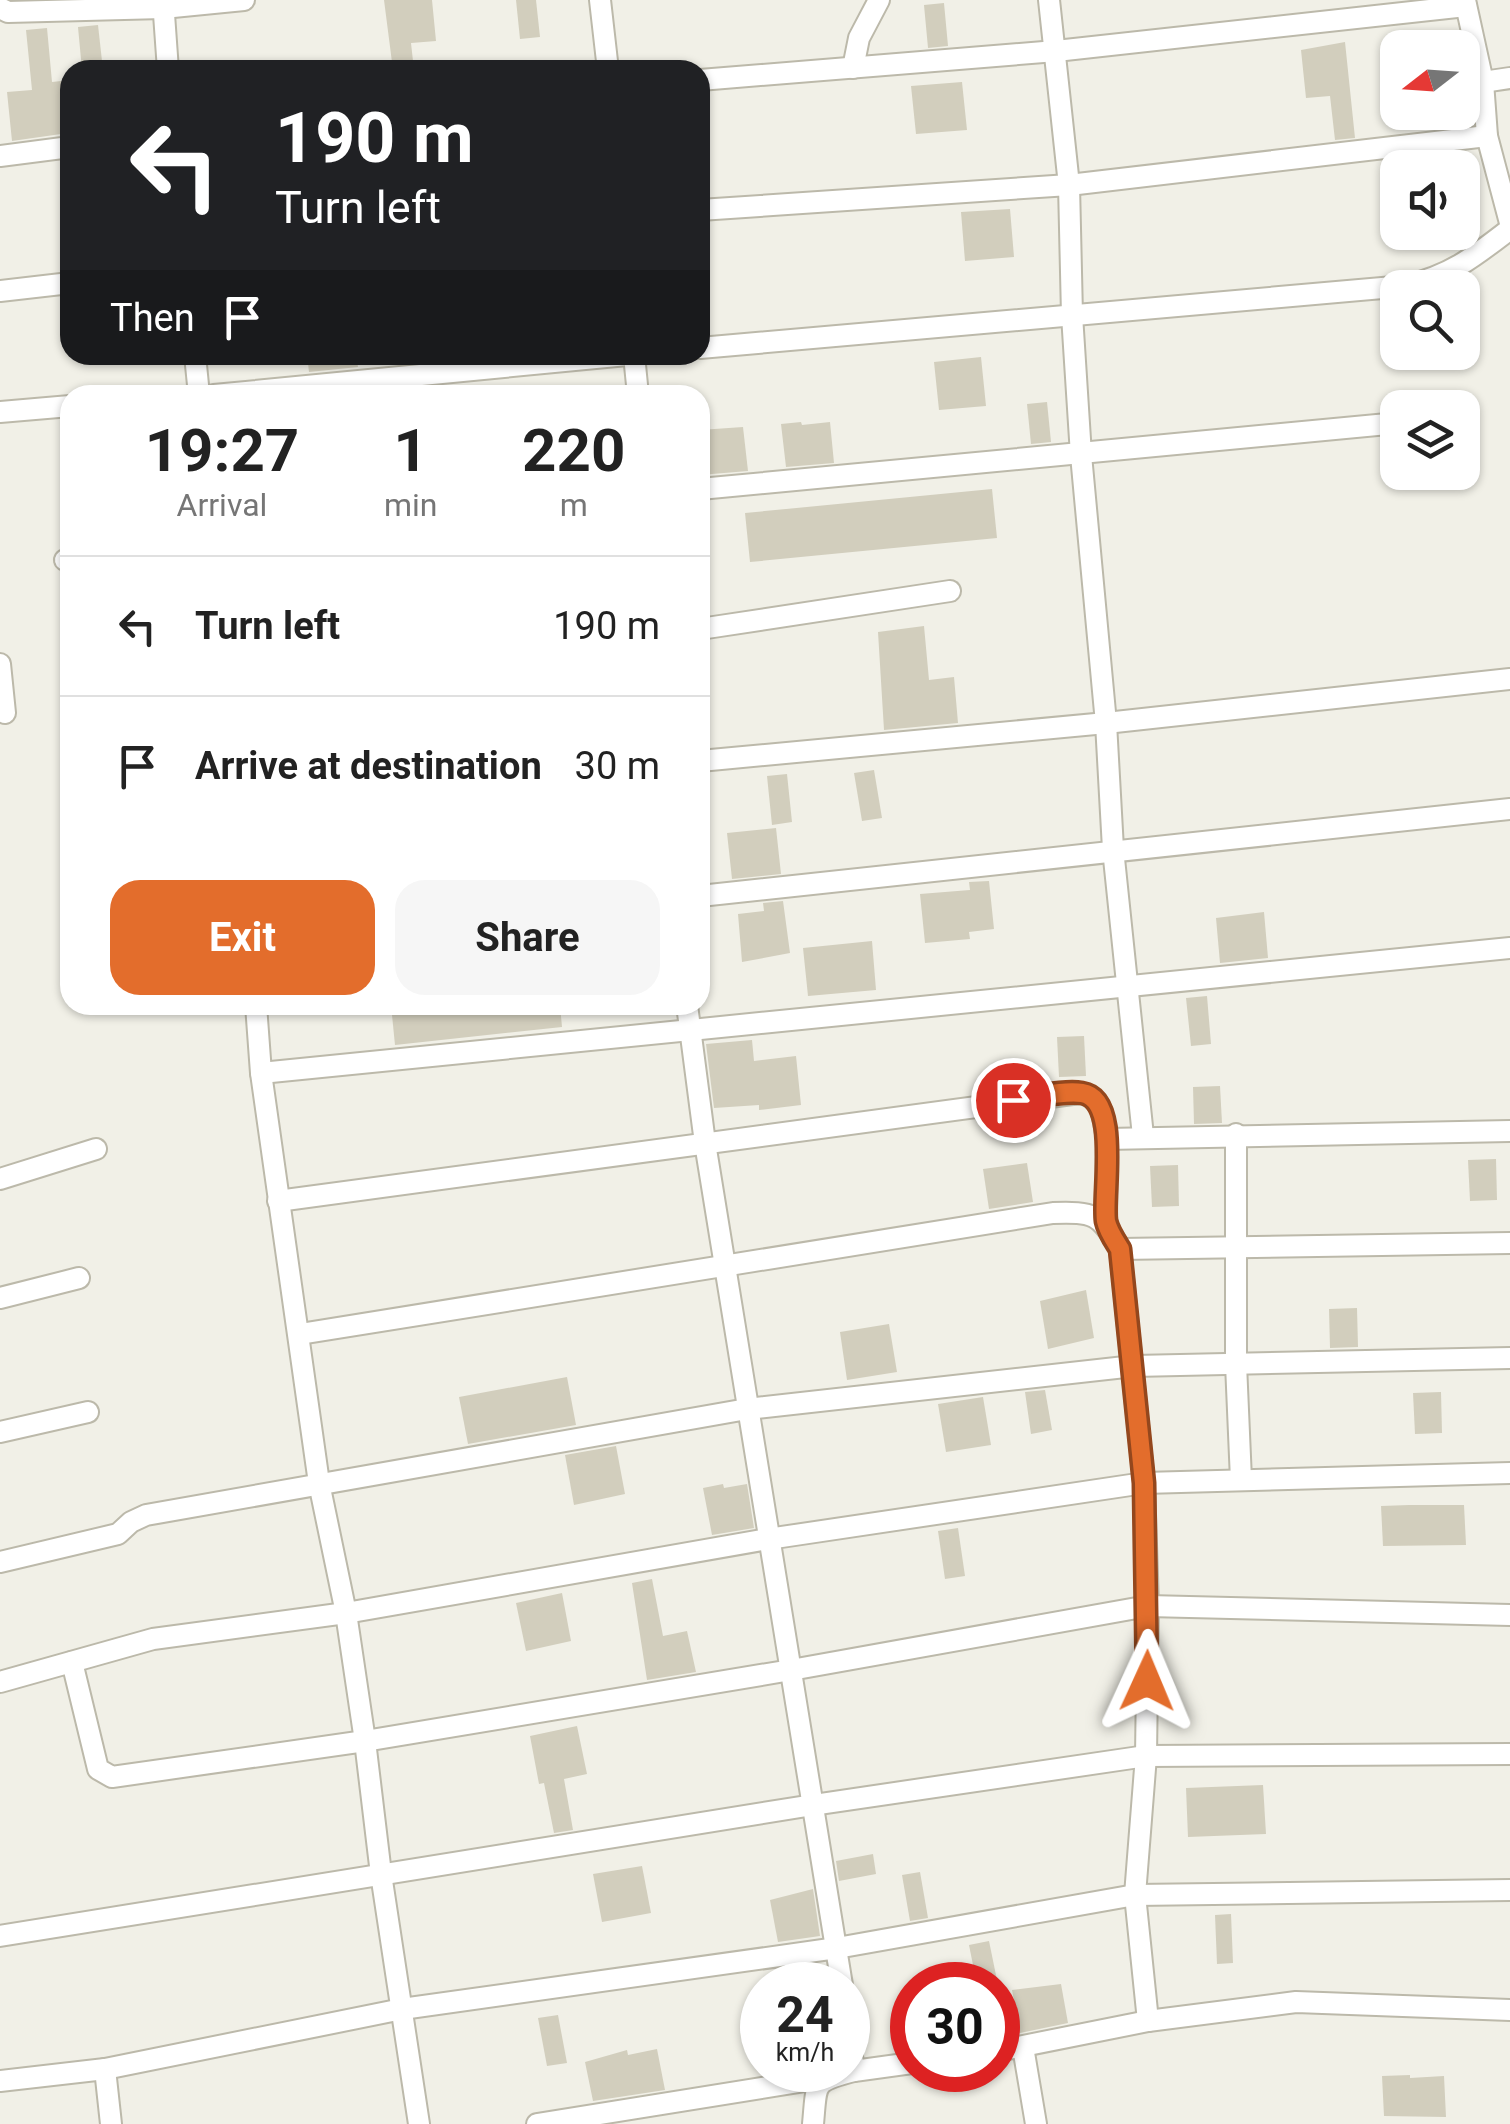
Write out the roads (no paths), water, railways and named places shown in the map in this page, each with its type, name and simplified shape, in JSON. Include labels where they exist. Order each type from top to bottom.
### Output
[{"type":"street","points":[[0,8],[8,12],[244,0]]},
{"type":"street","points":[[600,0],[607,60]]},
{"type":"street","points":[[853,68],[859,38],[879,0]]},
{"type":"street","points":[[1049,0],[1069,186],[1081,455],[1106,723],[1113,849],[1130,985],[1142,1136]]},
{"type":"street","points":[[710,79],[1056,51],[1465,3],[1483,82],[1487,136],[1510,226],[1460,267],[1436,279],[1405,286],[710,347]]},
{"type":"street","points":[[163,4],[167,60]]},
{"type":"street","points":[[1483,82],[1510,78]]},
{"type":"street","points":[[710,209],[1069,186],[1487,136]]},
{"type":"street","points":[[0,156],[60,148]]},
{"type":"street","points":[[0,290],[60,284]]},
{"type":"street","points":[[318,385],[527,365]]},
{"type":"street","points":[[0,412],[60,407]]},
{"type":"street","points":[[710,488],[1380,425]]},
{"type":"street","points":[[710,627],[950,591]]},
{"type":"street","points":[[0,664],[5,712]]},
{"type":"street","points":[[710,761],[1106,723],[1510,678]]},
{"type":"street","points":[[710,895],[1510,809]]},
{"type":"street","points":[[261,1073],[1510,948]]},
{"type":"street","points":[[257,1015],[278,1201],[319,1483],[346,1614],[419,2124]]},
{"type":"street","points":[[688,1015],[747,1409],[840,1962]]},
{"type":"street","points":[[278,1201],[1080,1092],[1095,1098],[1100,1105],[1107,1139],[1106,1224]]},
{"type":"street","points":[[1107,1139],[1510,1131]]},
{"type":"street","points":[[1236,1134],[1236,1364],[1241,1480]]},
{"type":"street","points":[[0,1179],[96,1150]]},
{"type":"street","points":[[300,1334],[1053,1213],[1093,1214],[1106,1224],[1120,1249],[1144,1483],[1148,1606],[1146,1756],[1136,1895],[1148,2021]]},
{"type":"street","points":[[1120,1249],[1510,1242]]},
{"type":"street","points":[[0,1298],[78,1278]]},
{"type":"street","points":[[0,1562],[118,1534],[131,1522],[146,1516],[747,1409],[1134,1366],[1510,1358]]},
{"type":"street","points":[[0,1432],[88,1412]]},
{"type":"street","points":[[0,1682],[153,1639],[346,1614],[768,1539],[1144,1483],[1510,1473]]},
{"type":"street","points":[[72,1662],[98,1769],[112,1778],[365,1741],[1148,1606],[1510,1615]]},
{"type":"street","points":[[0,1936],[813,1805],[1146,1756],[1510,1754]]},
{"type":"street","points":[[0,2081],[105,2069],[402,2009],[838,1948],[1136,1895],[1510,1890]]},
{"type":"street","points":[[1020,2047],[1148,2021],[1296,2002],[1510,2010]]},
{"type":"street","points":[[1023,2047],[1036,2124]]},
{"type":"street","points":[[105,2069],[112,2124]]},
{"type":"street","points":[[536,2124],[654,2115],[760,2092]]},
{"type":"street","points":[[813,2124],[817,2092]]}]
